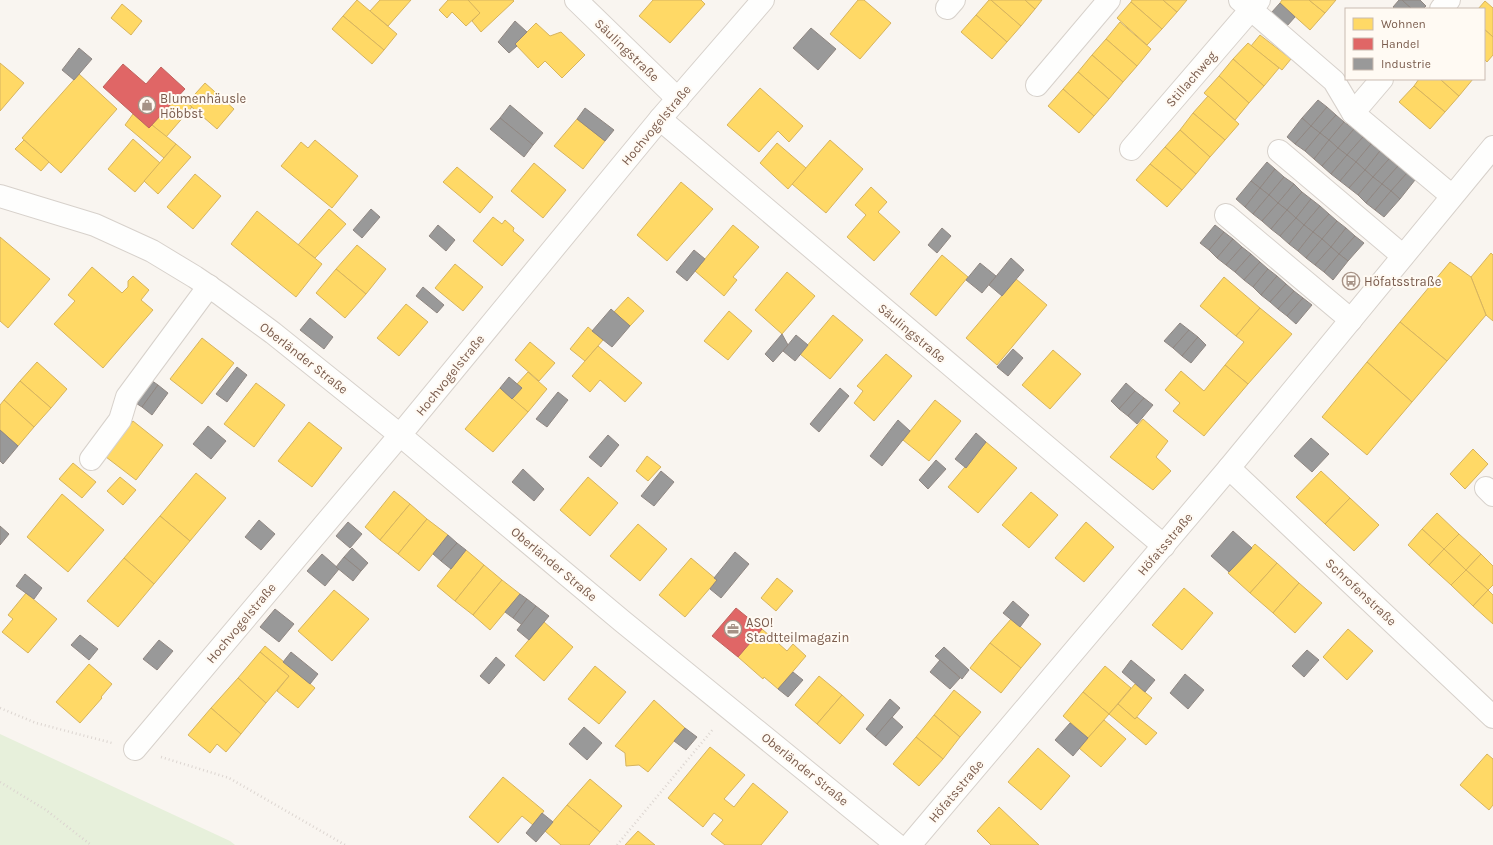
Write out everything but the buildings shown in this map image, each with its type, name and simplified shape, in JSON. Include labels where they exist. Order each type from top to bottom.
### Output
[{"type":"street","name":"Säulingstraße","points":[[576,0],[678,99]]},
{"type":"street","name":"Hochvogelstraße","points":[[134,749],[400,436],[660,119],[763,0]]},
{"type":"street","points":[[1037,85],[1109,0]]},
{"type":"street","points":[[1442,8],[1449,0]]},
{"type":"street","name":"Stillachweg","points":[[1131,149],[1250,3],[1334,81],[1353,113],[1452,196]]},
{"type":"street","points":[[1353,113],[1381,80]]},
{"type":"street","name":"Säulingstraße","points":[[660,119],[1164,546]]},
{"type":"street","name":"Höfatsstraße","points":[[910,845],[1164,546],[1493,147]]},
{"type":"street","points":[[1279,151],[1403,256]]},
{"type":"street","name":"Oberländer Straße","points":[[0,196],[95,225],[152,251],[209,286],[273,333],[400,436],[622,621],[731,708],[897,845]]},
{"type":"street","points":[[1226,215],[1351,320]]},
{"type":"street","points":[[91,459],[120,420],[127,397],[209,286]]},
{"type":"street","name":"Schrofenstraße","points":[[1229,468],[1493,717]]},
{"type":"path","points":[[0,708],[36,723],[134,749],[229,778],[345,845]]},
{"type":"path","points":[[617,845],[731,708]]},
{"type":"path","points":[[0,782],[46,810],[91,845]]},
{"type":"green space","points":[[0,734],[230,841],[235,845],[0,845]]},
{"type":"place","name":"Blumenhäusle Höbbst","points":[[147,105]]},
{"type":"place","name":"Höfatsstraße","points":[[1351,281]]},
{"type":"place","name":"ASO! Stadtteilmagazin","points":[[733,629]]}]
